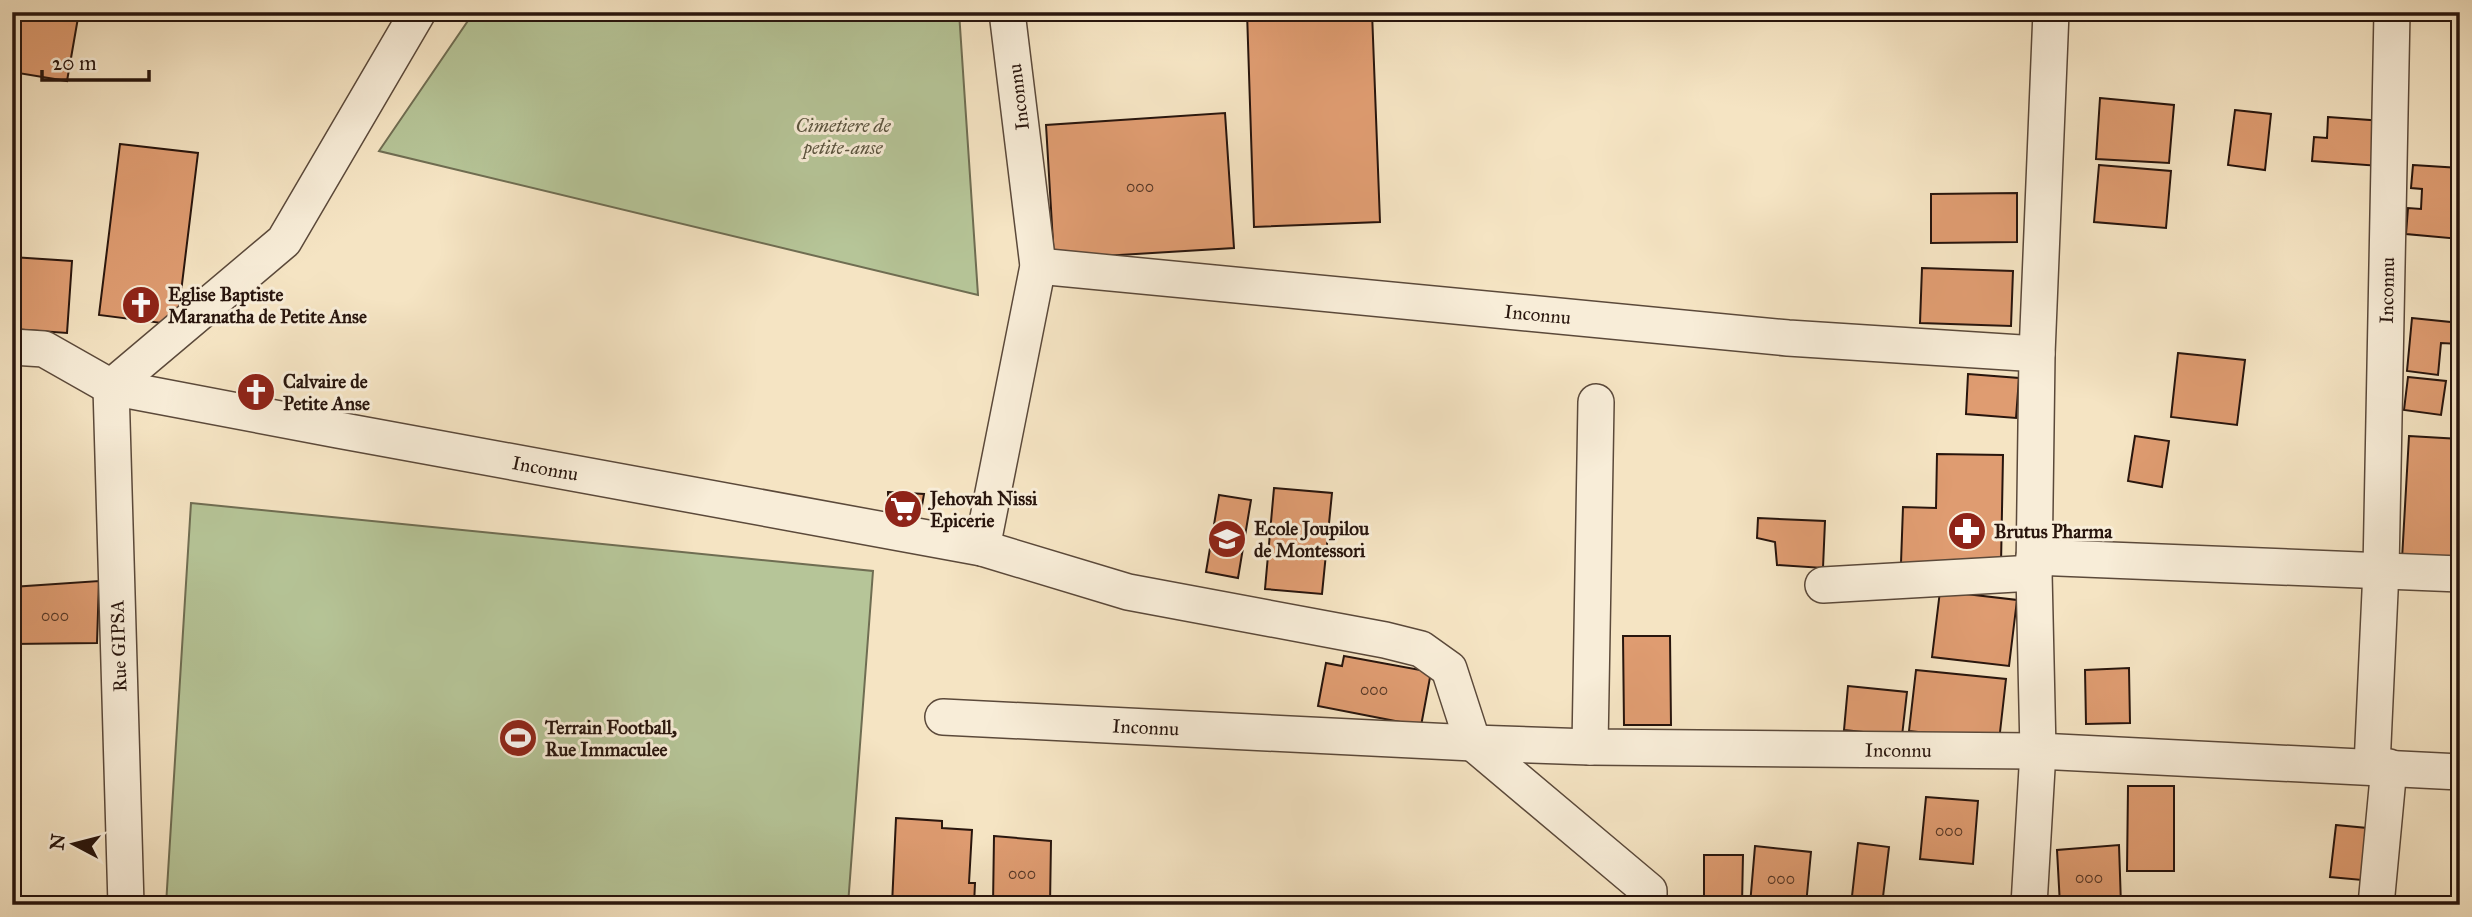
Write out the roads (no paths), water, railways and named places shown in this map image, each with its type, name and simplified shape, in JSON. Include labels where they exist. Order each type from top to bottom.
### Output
[{"type":"street","points":[[111,387],[284,241],[418,12]]},
{"type":"street","name":"Inconnu","points":[[982,548],[1038,266],[1007,12]]},
{"type":"street","points":[[2029,905],[2038,751],[2034,565],[2037,354],[2051,12]]},
{"type":"street","name":"Inconnu","points":[[2376,905],[2381,767],[2381,570],[2392,12]]},
{"type":"street","name":"Inconnu","points":[[1038,266],[1788,338],[2037,354]]},
{"type":"street","name":"Inconnu","points":[[12,347],[44,349],[111,387],[982,548],[1128,592],[1421,649],[1449,669],[1474,743]]},
{"type":"street","name":"Rue GIPSA","points":[[111,387],[126,905]]},
{"type":"street","points":[[1590,747],[1596,402]]},
{"type":"street","points":[[1823,586],[2034,565],[2381,570],[2460,574]]},
{"type":"street","name":"Inconnu","points":[[943,717],[1474,743],[1590,747],[2038,751],[2460,772]]},
{"type":"street","points":[[1474,743],[1649,891],[1649,905]]},
{"type":"place","name":"Eglise Baptiste Maranatha de Petite Anse","points":[[141,305]]},
{"type":"place","name":"Calvaire de Petite Anse","points":[[256,392]]},
{"type":"place","name":"Jehovah Nissi Epicerie","points":[[903,509]]},
{"type":"place","name":"Brutus Pharma","points":[[1967,531]]},
{"type":"place","name":"Ecole Joupilou de Montessori","points":[[1227,539]]},
{"type":"place","name":"Terrain Football, Rue Immaculee","points":[[518,738]]},
{"type":"park label","name":"Cimetiere de petite-anse","points":[[843,136]]}]
